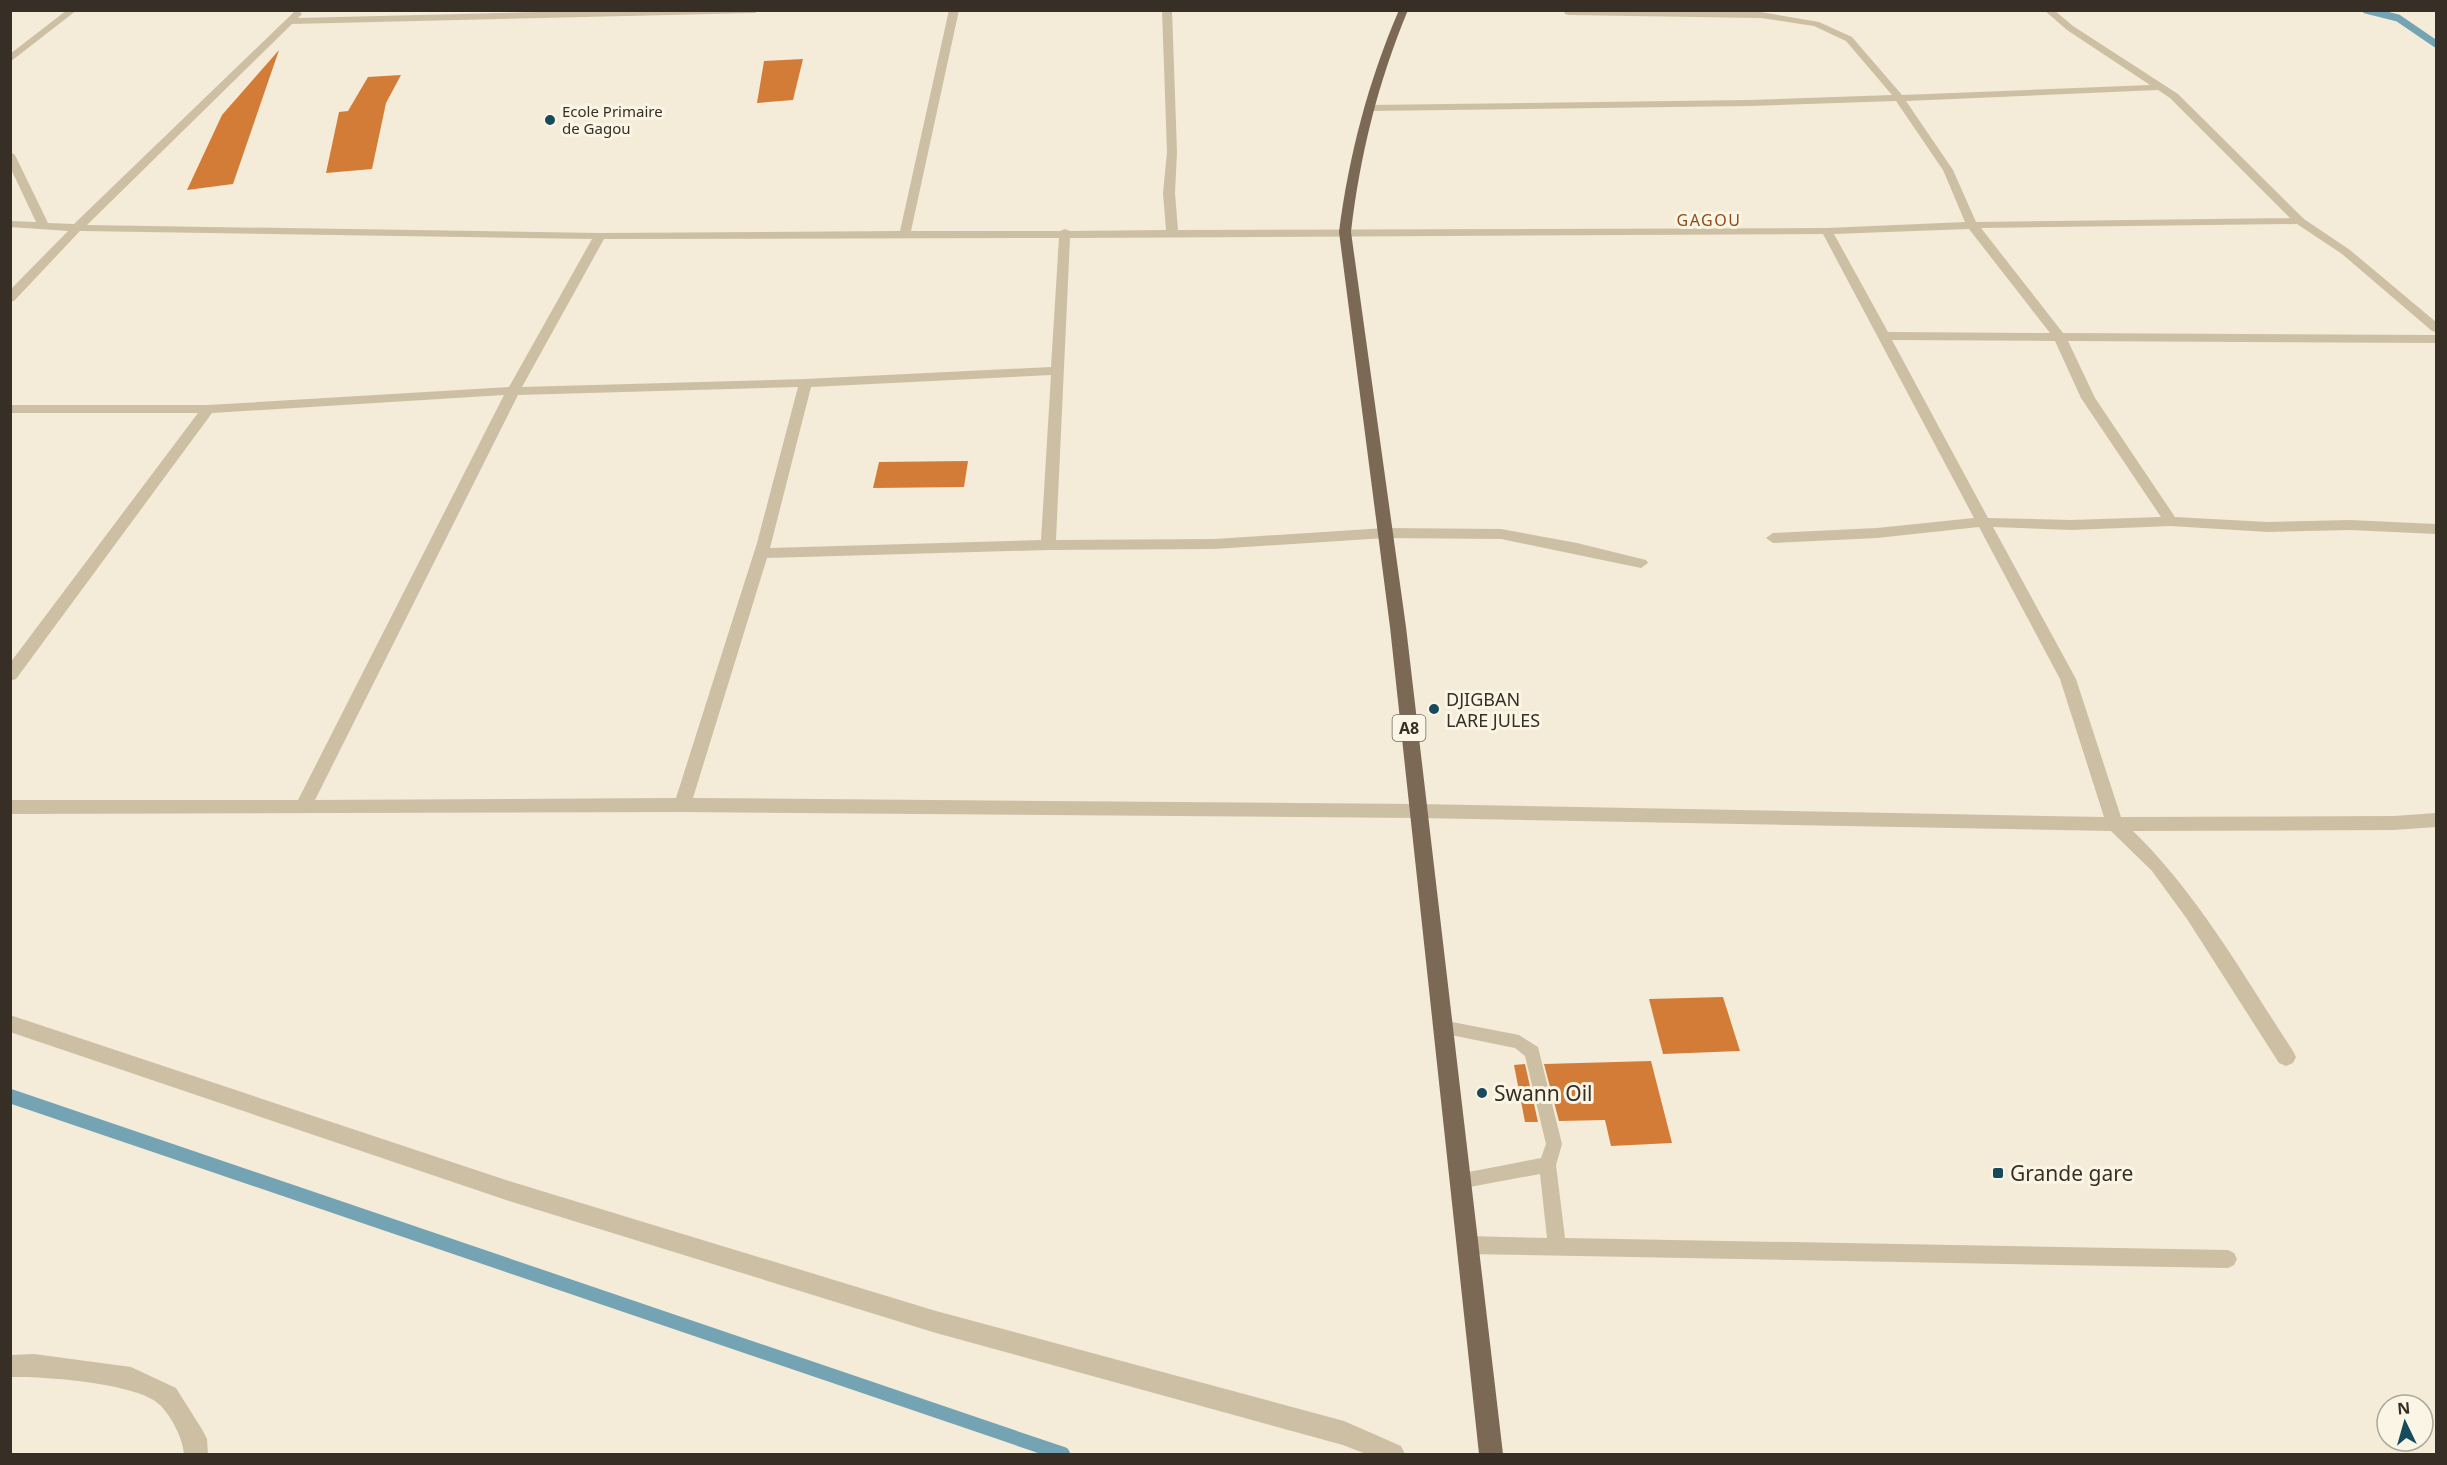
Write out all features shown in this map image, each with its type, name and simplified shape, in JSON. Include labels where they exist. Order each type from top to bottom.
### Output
[{"type":"main road","name":"A8","points":[[1404,10],[1377,76],[1349,187],[1345,232],[1398,627],[1491,1455]]},
{"type":"street","points":[[10,59],[73,10]]},
{"type":"street","points":[[10,298],[77,228],[300,10]]},
{"type":"street","points":[[291,21],[756,10]]},
{"type":"street","points":[[905,234],[954,10]]},
{"type":"street","points":[[1167,10],[1172,152],[1169,193],[1172,232]]},
{"type":"street","points":[[2048,10],[2070,28],[2181,102],[2300,221],[2346,252],[2436,328]]},
{"type":"street","points":[[1568,12],[1734,14],[1776,17],[1816,24],[1839,33],[1858,48],[1900,99],[1948,170],[1972,225],[2061,339],[2088,398],[2171,521]]},
{"type":"street","points":[[1369,108],[1900,99],[2103,92],[2159,87]]},
{"type":"street","points":[[10,155],[44,226]]},
{"type":"street","points":[[10,225],[600,236],[1065,232],[1827,231],[1972,225],[2300,221]]},
{"type":"street","points":[[1827,231],[2068,679],[2115,824],[2158,866],[2193,914],[2286,1057]]},
{"type":"street","points":[[1048,545],[1065,232]]},
{"type":"street","points":[[303,807],[513,391],[600,236]]},
{"type":"street","points":[[1882,336],[2061,339],[2436,339]]},
{"type":"street","points":[[10,408],[208,409],[513,391],[805,383],[1056,371]]},
{"type":"street","points":[[682,805],[763,553],[790,452],[805,383]]},
{"type":"street","points":[[10,675],[208,409]]},
{"type":"street","points":[[1773,538],[1877,533],[1982,522],[2071,525],[2171,521],[2268,527],[2350,525],[2436,530]]},
{"type":"street","points":[[763,553],[1048,545],[1214,544],[1385,533],[1501,534],[1641,563]]},
{"type":"street","points":[[10,807],[682,805],[1418,811],[2115,824],[2394,823],[2436,820]]},
{"type":"street","points":[[10,1023],[509,1191],[936,1322],[1344,1433],[1393,1455]]},
{"type":"street","points":[[10,1366],[34,1365],[131,1378],[159,1391],[168,1396],[195,1439],[196,1455]]},
{"type":"lane","points":[[1442,1027],[1519,1042],[1532,1052],[1554,1144],[1547,1165],[1557,1247]]},
{"type":"lane","points":[[1460,1181],[1547,1165]]},
{"type":"lane","points":[[1467,1245],[2228,1260]]},
{"type":"building","points":[[279,50],[233,184],[187,190],[222,115]]},
{"type":"building","points":[[803,59],[793,100],[757,103],[764,61]]},
{"type":"building","points":[[401,75],[386,103],[372,169],[326,173],[339,112],[348,111],[368,77]]},
{"type":"building","points":[[968,461],[964,487],[873,488],[879,462]]},
{"type":"building","points":[[1723,997],[1740,1051],[1663,1054],[1649,999]]},
{"type":"building","points":[[1651,1061],[1672,1143],[1611,1146],[1605,1120],[1559,1121],[1544,1064]]},
{"type":"building","points":[[1525,1064],[1538,1122],[1525,1122],[1514,1065]]},
{"type":"waterway","points":[[2366,10],[2398,18],[2436,44]]},
{"type":"waterway","points":[[10,1096],[1063,1454]]},
{"type":"place","name":"Ecole Primaire de Gagou","points":[[550,120]]},
{"type":"place","name":"DJIGBAN LARE JULES","points":[[1434,709]]},
{"type":"place","name":"Swann Oil","points":[[1482,1093]]},
{"type":"place","name":"Grande gare","points":[[1998,1173]]},
{"type":"district","name":"GAGOU","points":[[1709,220]]}]
